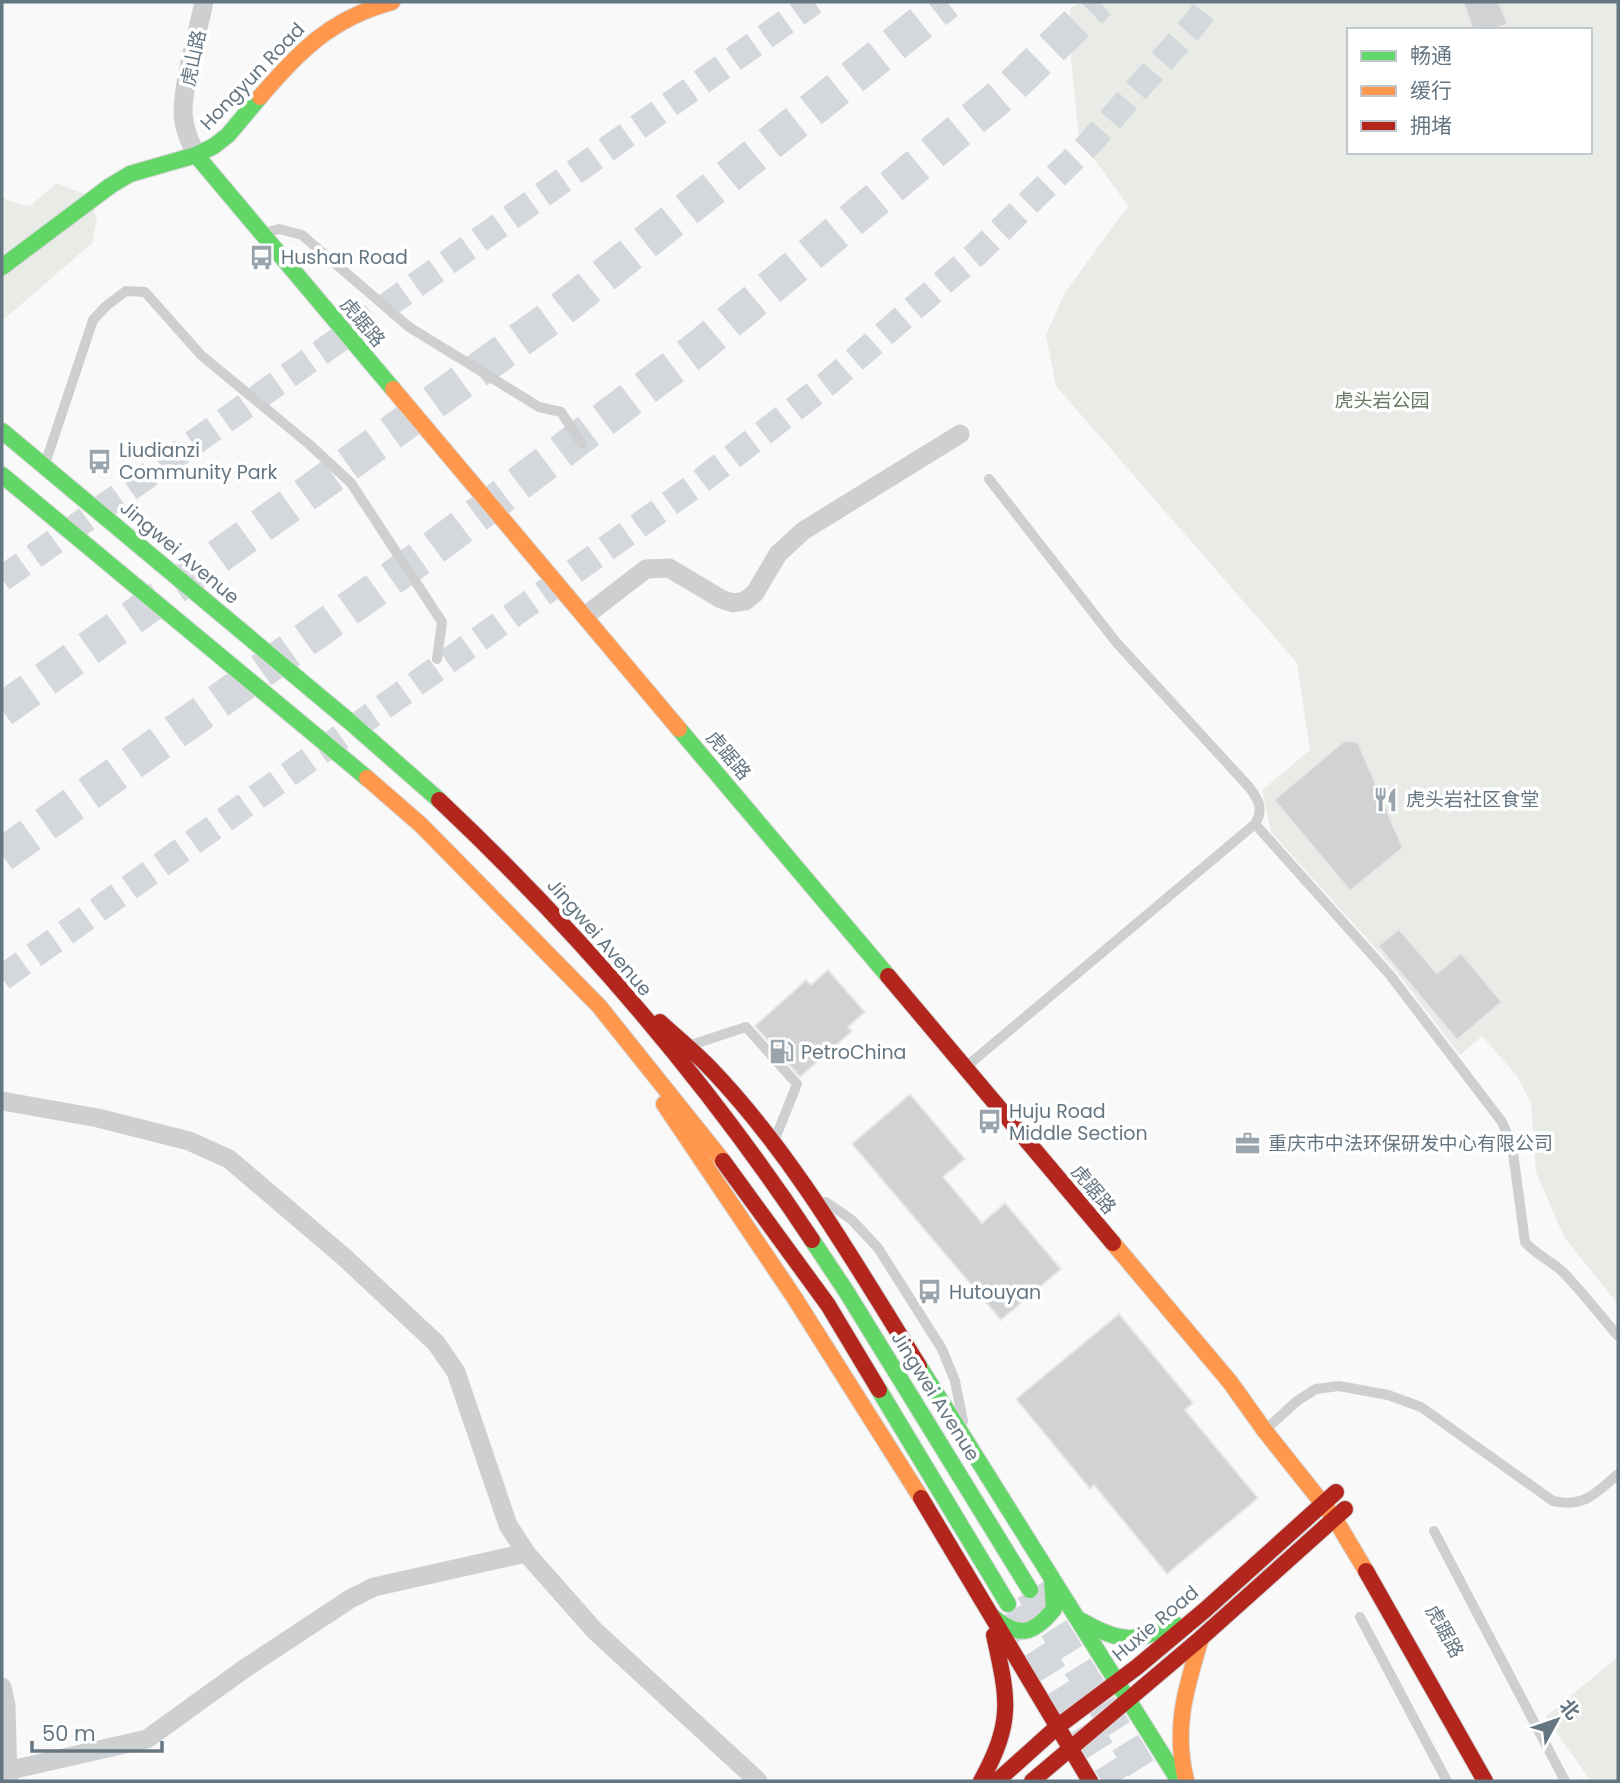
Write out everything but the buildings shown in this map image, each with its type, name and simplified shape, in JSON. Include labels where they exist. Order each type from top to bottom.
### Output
[{"type":"street","name":"虎山路","points":[[196,155],[186,132],[183,115],[184,98],[204,2]]},
{"type":"street","name":"Hongyun Road","points":[[2,267],[130,174],[196,155],[214,146],[228,135],[309,44],[336,24],[360,11],[392,2]]},
{"type":"street","name":"虎踞路","points":[[196,155],[964,1069],[1270,1426],[1324,1504],[1341,1513],[1361,1531]]},
{"type":"street","name":"Jingwei Avenue","points":[[2,431],[440,801],[534,893],[604,971],[731,1123],[769,1175],[846,1291],[1030,1590]]},
{"type":"street","points":[[585,616],[646,569],[657,566],[668,568],[721,599],[733,603],[745,601],[755,593],[778,554],[803,531],[960,434]]},
{"type":"street","points":[[2,475],[330,745],[421,825],[599,1006],[711,1144],[828,1305],[1008,1604]]},
{"type":"street","points":[[604,971],[687,1046],[731,1091],[807,1188],[1179,1781]]},
{"type":"street","points":[[599,1006],[794,1297],[917,1492],[1090,1781]]},
{"type":"street","points":[[2,1101],[99,1118],[189,1141],[229,1159],[344,1256],[436,1343],[456,1372],[508,1525],[526,1553],[595,1631],[758,1781]]},
{"type":"street","name":"虎踞路","points":[[1270,1426],[1302,1451]]},
{"type":"street","name":"虎踞路","points":[[1332,1487],[1341,1513],[1398,1625],[1485,1781]]},
{"type":"street","name":"Huxie Road","points":[[998,1781],[1058,1727],[1205,1610],[1324,1504],[1332,1487]]},
{"type":"street","name":"Huxie Road","points":[[1032,1781],[1201,1638],[1341,1513]]},
{"type":"street","points":[[2,1687],[6,1706],[6,1775],[147,1739],[244,1669],[349,1599],[374,1587],[526,1553]]},
{"type":"street","points":[[989,1613],[1004,1627],[1021,1633],[1041,1626],[1054,1609],[1052,1582]]},
{"type":"street","points":[[1077,1618],[1108,1637],[1126,1640],[1155,1634],[1205,1610]]},
{"type":"street","points":[[981,1781],[1001,1740],[1005,1722],[1004,1681],[989,1613]]},
{"type":"street","points":[[1187,1781],[1179,1751],[1178,1731],[1201,1638]]},
{"type":"street","points":[[1490,1758],[1503,1781]]},
{"type":"lane","points":[[260,234],[279,229],[302,235],[408,327],[539,407],[561,411],[582,444]]},
{"type":"lane","points":[[44,465],[93,320],[126,291],[145,292],[201,355],[310,445],[351,483],[442,622],[437,659]]},
{"type":"lane","points":[[964,1069],[1255,824],[1261,807],[1257,797],[1116,642],[989,480]]},
{"type":"lane","points":[[1255,824],[1390,975],[1502,1122],[1512,1144],[1525,1241],[1532,1250],[1565,1274],[1618,1336]]},
{"type":"lane","points":[[687,1046],[746,1027],[797,1084],[774,1143]]},
{"type":"lane","points":[[807,1188],[865,1233],[878,1248],[935,1338],[950,1365],[955,1381],[967,1442]]},
{"type":"lane","points":[[1270,1426],[1297,1401],[1316,1389],[1339,1386],[1388,1395],[1421,1407],[1553,1501],[1577,1504],[1592,1496],[1618,1474]]},
{"type":"lane","points":[[1434,1531],[1566,1781]]},
{"type":"lane","points":[[1360,1617],[1442,1780]]},
{"type":"green space","name":"虎头岩公园","points":[[1079,2],[1618,2],[1618,1304],[1564,1237],[1536,1172],[1531,1103],[1517,1076],[1482,1036],[1460,1055],[1396,971],[1271,832],[1262,790],[1310,750],[1297,663],[1056,386],[1046,335],[1064,294],[1128,206],[1079,138],[1069,40],[1070,9]]},
{"type":"green space","points":[[57,183],[89,196],[97,218],[92,243],[2,321],[2,196],[9,201],[30,206]]},
{"type":"green space","points":[[1618,1657],[1618,1781],[1591,1781],[1545,1717]]},
{"type":"tunnel","points":[[2,579],[814,2]]},
{"type":"tunnel","points":[[2,710],[553,316],[947,2]]},
{"type":"tunnel","points":[[2,855],[423,556],[693,352],[1010,88],[1099,2]]},
{"type":"tunnel","points":[[2,978],[697,484],[828,383],[976,254],[1090,143],[1211,2]]},
{"type":"tunnel","points":[[1030,1590],[1149,1781]]},
{"type":"tunnel","points":[[1013,1610],[1119,1781]]},
{"type":"traffic: fast","points":[[2,267],[130,174],[196,155],[214,146],[228,135],[260,97]]},
{"type":"traffic: fast","points":[[196,155],[393,389]]},
{"type":"traffic: fast","points":[[2,431],[349,721],[439,800]]},
{"type":"traffic: fast","points":[[2,475],[367,778]]},
{"type":"traffic: fast","points":[[679,729],[888,976]]},
{"type":"traffic: fast","points":[[812,1240],[1030,1590]]},
{"type":"traffic: fast","points":[[919,1366],[1179,1781]]},
{"type":"traffic: fast","points":[[879,1390],[1008,1604]]},
{"type":"traffic: fast","points":[[993,1617],[1018,1631],[1025,1631],[1039,1624],[1054,1609],[1052,1582]]},
{"type":"traffic: fast","points":[[1082,1621],[1107,1633],[1128,1638],[1149,1635],[1175,1624]]},
{"type":"traffic: slow","points":[[260,97],[318,38],[352,17],[392,2]]},
{"type":"traffic: slow","points":[[393,389],[679,729]]},
{"type":"traffic: slow","points":[[367,778],[421,825],[599,1006],[723,1161]]},
{"type":"traffic: slow","points":[[664,1104],[794,1297],[921,1498]]},
{"type":"traffic: slow","points":[[1113,1243],[1230,1382],[1335,1519],[1366,1571]]},
{"type":"traffic: slow","points":[[1186,1780],[1182,1761],[1181,1725],[1186,1691],[1201,1638]]},
{"type":"traffic: jam","points":[[439,800],[541,902],[638,1009],[729,1122],[812,1240]]},
{"type":"traffic: jam","points":[[888,976],[1113,1243]]},
{"type":"traffic: jam","points":[[660,1022],[711,1069],[770,1138],[847,1250],[919,1366]]},
{"type":"traffic: jam","points":[[723,1161],[828,1305],[879,1390]]},
{"type":"traffic: jam","points":[[997,1781],[1057,1727],[1137,1667],[1205,1610],[1336,1492]]},
{"type":"traffic: jam","points":[[921,1498],[1090,1781]]},
{"type":"traffic: jam","points":[[1032,1781],[1201,1638],[1345,1509]]},
{"type":"traffic: jam","points":[[1366,1571],[1485,1781]]},
{"type":"traffic: jam","points":[[981,1781],[999,1742],[1005,1710],[1003,1676],[994,1635]]},
{"type":"place","name":"Hushan Road","points":[[261,257]]},
{"type":"place","name":"Liudianzi Community Park","points":[[99,461]]},
{"type":"place","name":"虎头岩社区食堂","points":[[1386,799]]},
{"type":"place","name":"PetroChina","points":[[781,1052]]},
{"type":"place","name":"Huju Road Middle Section","points":[[989,1122]]},
{"type":"place","name":"重庆市中法环保研发中心有限公司","points":[[1248,1143]]},
{"type":"place","name":"Hutouyan","points":[[929,1292]]}]
